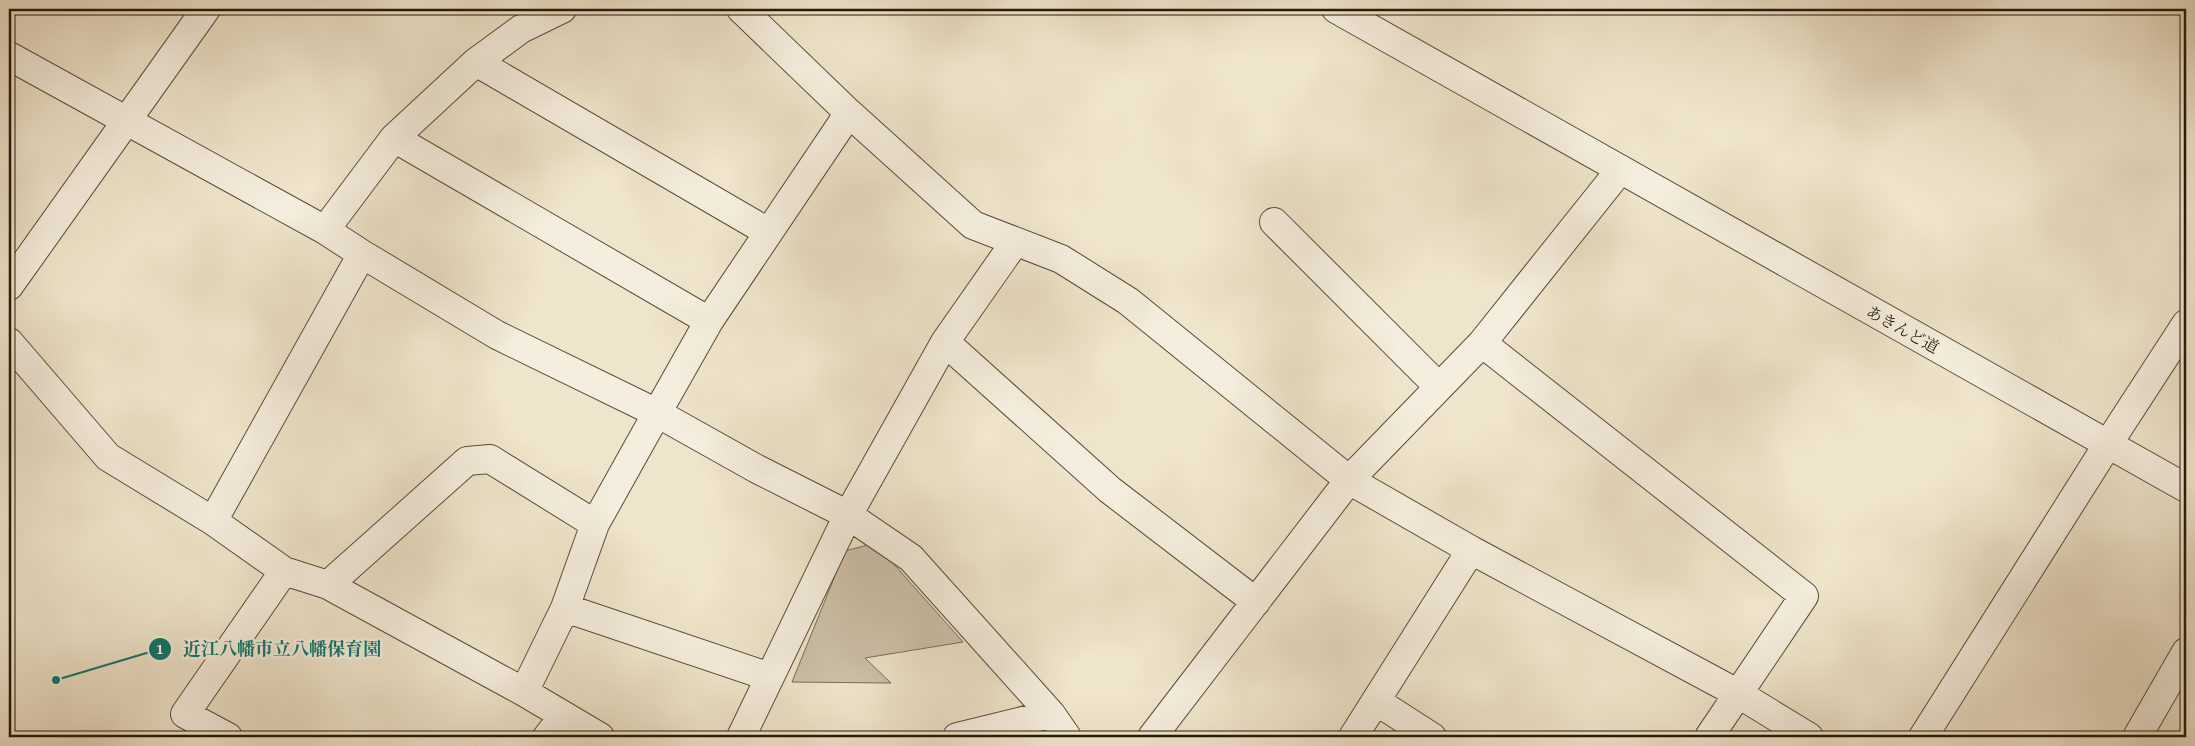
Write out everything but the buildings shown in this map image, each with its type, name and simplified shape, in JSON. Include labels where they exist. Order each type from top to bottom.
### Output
[{"type":"street","points":[[9,286],[206,9]]},
{"type":"street","points":[[325,230],[394,138],[476,62],[521,29],[562,9]]},
{"type":"street","points":[[741,9],[848,113],[973,225],[1061,260],[1128,301],[1349,480],[1471,550],[1737,693],[1809,737]]},
{"type":"street","name":"あきんど道","points":[[1336,9],[2186,488]]},
{"type":"street","points":[[9,56],[325,230],[497,335],[657,413],[757,470],[848,515],[911,558],[1051,714],[1067,737]]},
{"type":"street","points":[[476,62],[768,232]]},
{"type":"street","points":[[524,692],[565,608],[595,524],[657,413],[709,321],[848,113]]},
{"type":"street","points":[[394,138],[709,321]]},
{"type":"street","points":[[1152,737],[1349,480],[1482,343],[1620,170]]},
{"type":"street","points":[[1274,222],[1439,387]]},
{"type":"street","points":[[741,737],[848,515],[945,342],[1015,242]]},
{"type":"street","points":[[213,521],[362,254]]},
{"type":"street","points":[[1922,737],[2186,324]]},
{"type":"street","points":[[9,342],[108,457],[213,521],[284,571],[328,585],[524,692],[555,727],[600,737]]},
{"type":"street","points":[[945,342],[1110,490],[1256,602]]},
{"type":"street","points":[[1482,343],[1804,596],[1709,737]]},
{"type":"street","points":[[328,585],[467,461],[490,459],[595,524]]},
{"type":"street","points":[[1353,737],[1471,550]]},
{"type":"street","points":[[228,737],[185,714],[284,571]]},
{"type":"street","points":[[565,608],[770,677]]},
{"type":"street","points":[[2137,737],[2186,652]]},
{"type":"street","points":[[1376,701],[1432,737]]},
{"type":"street","points":[[957,737],[1051,714]]},
{"type":"shaded area","points":[[875,543],[963,642],[865,658],[891,683],[792,682],[845,551]]},
{"type":"place","name":"近江八幡市立八幡保育園","points":[[56,680]]}]
